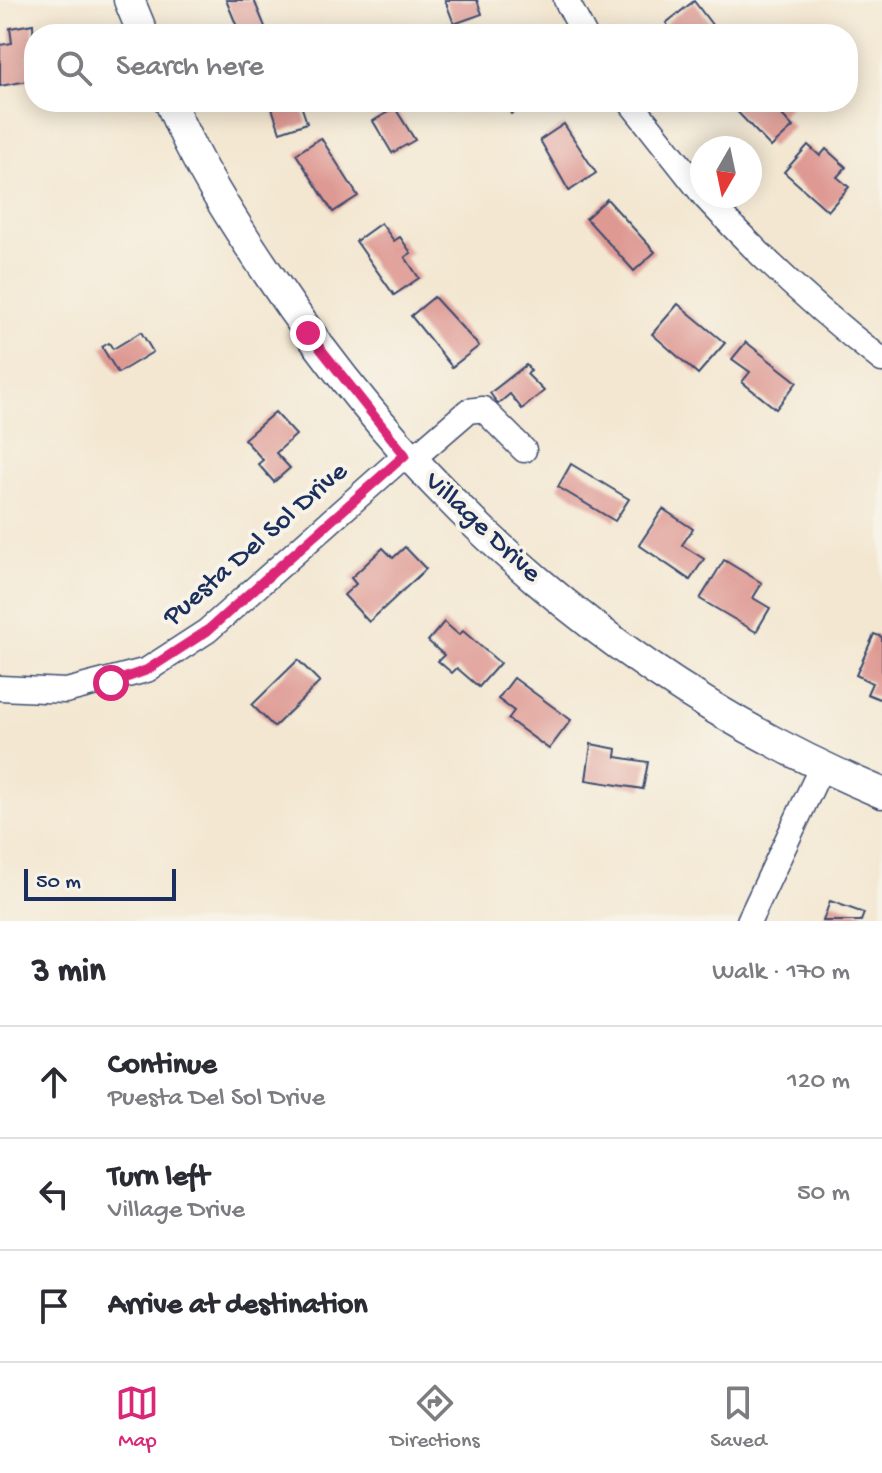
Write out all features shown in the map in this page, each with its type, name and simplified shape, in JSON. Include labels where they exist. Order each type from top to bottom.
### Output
[{"type":"main road","points":[[129,0],[139,24]]},
{"type":"main road","name":"Village Drive","points":[[175,112],[228,214],[308,333],[407,458],[468,521],[586,621],[685,689],[822,766],[882,793]]},
{"type":"street","points":[[566,0],[579,24]]},
{"type":"street","points":[[638,112],[690,178]]},
{"type":"street","points":[[716,208],[815,308],[882,360]]},
{"type":"street","name":"Puesta Del Sol Drive","points":[[0,688],[66,691],[111,683],[147,670],[207,631],[407,458],[468,411],[483,409],[524,450]]},
{"type":"street","points":[[749,921],[822,766]]},
{"type":"building","points":[[226,0],[254,0],[264,24],[236,24]]},
{"type":"building","points":[[445,0],[477,0],[482,14],[454,24]]},
{"type":"building","points":[[694,1],[711,24],[667,24]]},
{"type":"building","points":[[24,26],[24,82],[0,86],[0,45],[12,43],[10,28]]},
{"type":"building","points":[[273,112],[303,112],[307,123],[280,132]]},
{"type":"building","points":[[388,112],[398,112],[415,140],[392,153],[373,121]]},
{"type":"building","points":[[738,112],[785,112],[782,115],[793,127],[771,147]]},
{"type":"building","points":[[564,124],[596,173],[569,191],[540,140]]},
{"type":"building","points":[[321,138],[358,196],[333,212],[296,154]]},
{"type":"building","points":[[808,145],[820,156],[826,149],[846,167],[837,177],[849,187],[828,211],[784,172]]},
{"type":"building","points":[[607,199],[655,252],[634,271],[586,218]]},
{"type":"building","points":[[381,223],[394,241],[400,237],[411,253],[405,257],[419,278],[394,295],[356,241]]},
{"type":"building","points":[[434,297],[479,346],[452,367],[411,316]]},
{"type":"building","points":[[678,304],[725,343],[698,374],[652,334]]},
{"type":"building","points":[[141,332],[153,352],[118,373],[102,347],[109,343],[113,349]]},
{"type":"building","points":[[746,342],[797,382],[776,409],[742,382],[750,372],[732,359]]},
{"type":"building","points":[[526,365],[531,371],[527,374],[544,391],[522,409],[510,394],[498,404],[490,393]]},
{"type":"building","points":[[275,412],[296,435],[276,453],[290,468],[274,482],[258,464],[263,460],[244,439]]},
{"type":"building","points":[[571,464],[629,499],[615,521],[558,487]]},
{"type":"building","points":[[663,509],[693,529],[682,545],[704,559],[690,580],[639,545]]},
{"type":"building","points":[[405,547],[426,569],[369,622],[344,595],[356,584],[351,578],[383,548],[393,558]]},
{"type":"building","points":[[724,560],[762,583],[753,598],[770,608],[756,632],[700,599]]},
{"type":"building","points":[[444,622],[459,635],[463,631],[500,663],[479,687],[457,668],[452,673],[438,661],[444,655],[428,641]]},
{"type":"building","points":[[874,634],[882,637],[882,700],[867,694],[872,683],[856,675]]},
{"type":"building","points":[[298,660],[320,682],[274,727],[252,705]]},
{"type":"building","points":[[514,678],[571,720],[549,749],[508,719],[514,711],[498,699]]},
{"type":"building","points":[[591,744],[617,749],[616,757],[648,762],[643,789],[586,780]]},
{"type":"building","points":[[830,901],[864,913],[861,921],[823,921]]},
{"type":"route","points":[[111,683],[147,670],[178,653],[207,631],[405,455],[308,333]]}]
